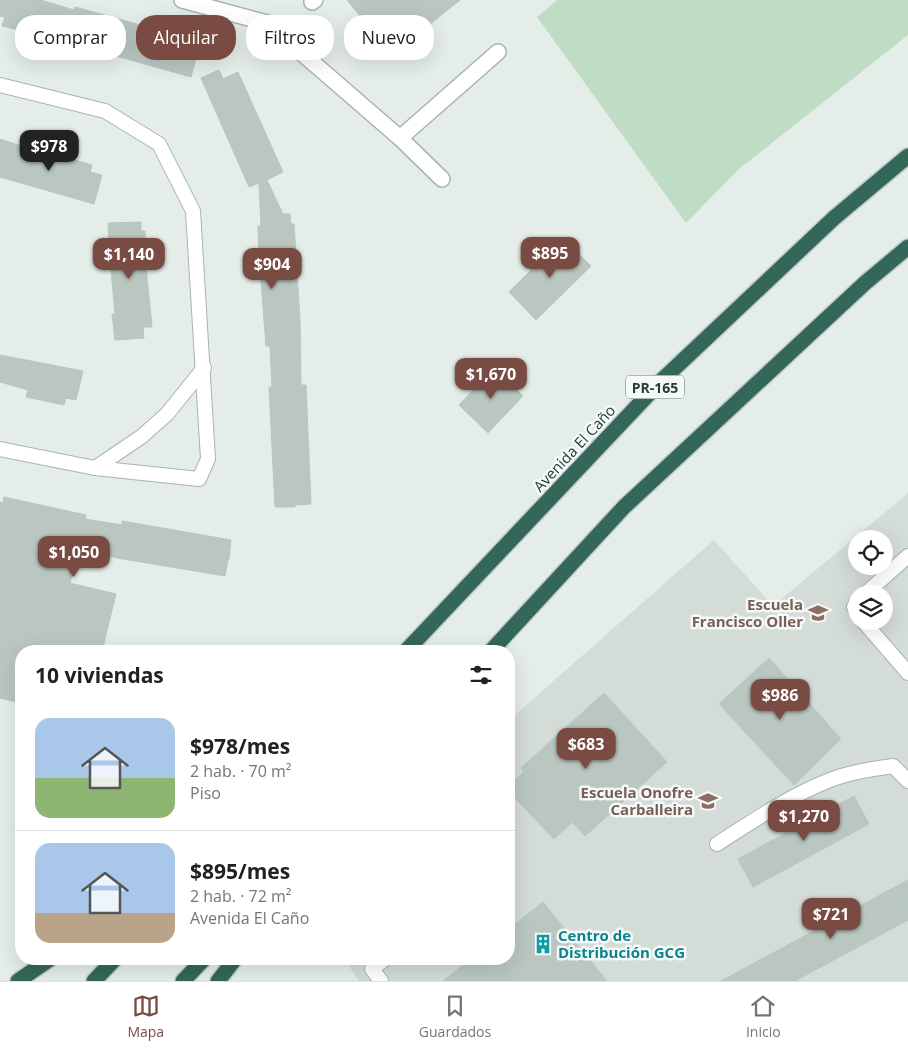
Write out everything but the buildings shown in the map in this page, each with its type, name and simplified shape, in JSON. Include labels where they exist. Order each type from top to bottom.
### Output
[{"type":"highway","name":"Avenida El Caño","points":[[412,645],[661,381],[834,218],[908,156]]},
{"type":"highway","points":[[496,645],[624,507],[865,283],[908,247]]},
{"type":"highway","points":[[408,645],[420,636]]},
{"type":"highway","points":[[18,981],[41,965]]},
{"type":"highway","points":[[94,981],[109,965]]},
{"type":"highway","points":[[183,981],[198,965]]},
{"type":"highway","points":[[218,981],[230,965]]},
{"type":"street","points":[[182,0],[267,23],[400,138],[442,179]]},
{"type":"street","points":[[400,138],[498,52]]},
{"type":"lane","points":[[0,85],[104,111],[160,144],[193,211],[204,368],[208,459],[199,479],[95,468],[0,449]]},
{"type":"lane","points":[[95,468],[141,437],[167,414],[204,368]]},
{"type":"lane","points":[[875,585],[908,556]]},
{"type":"lane","points":[[871,630],[908,673]]},
{"type":"lane","points":[[717,844],[787,800],[831,779],[862,770],[893,766],[908,781]]},
{"type":"lane","points":[[377,965],[372,969],[381,981]]},
{"type":"shaded area","name":"Escuela Onofre Carballeira","points":[[908,493],[908,981],[359,981],[348,965],[515,965],[515,715],[714,540],[773,606],[848,543],[848,575],[893,575],[893,530],[864,530]]},
{"type":"green space","points":[[557,0],[908,0],[908,35],[739,169],[686,223],[537,17]]},
{"type":"place","name":"Escuela Francisco Oller","points":[[818,613]]},
{"type":"place","name":"Escuela Onofre Carballeira","points":[[708,801]]},
{"type":"place","name":"Centro de Distribución GCG","points":[[543,944]]}]
